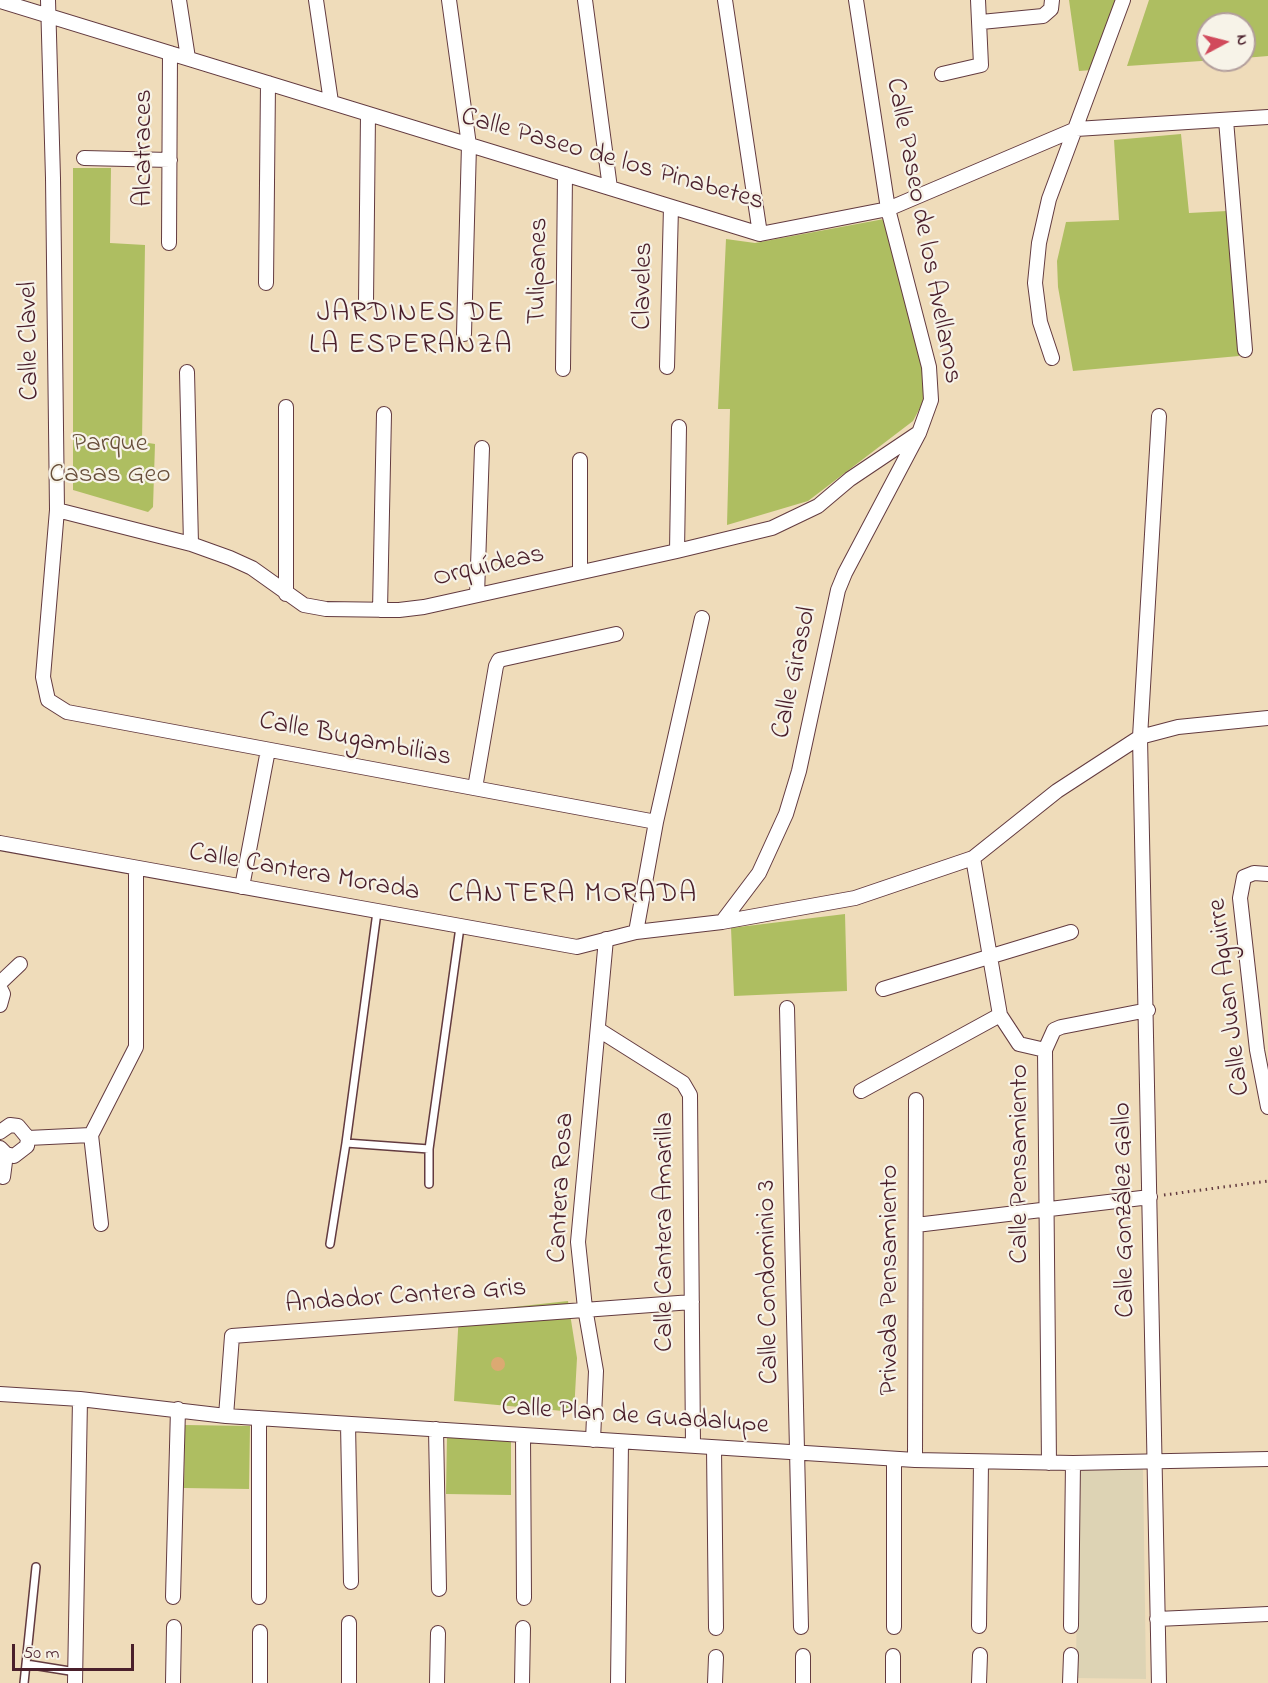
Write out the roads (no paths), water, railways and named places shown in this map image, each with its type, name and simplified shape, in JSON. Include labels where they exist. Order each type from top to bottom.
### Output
[{"type":"street","name":"Calle Clavel","points":[[48,0],[57,510],[43,677],[48,700]]},
{"type":"street","points":[[179,0],[188,58]]},
{"type":"street","points":[[316,0],[331,102]]},
{"type":"street","points":[[449,0],[469,145],[464,334]]},
{"type":"street","points":[[585,0],[610,188]]},
{"type":"street","points":[[725,0],[760,234]]},
{"type":"street","name":"Calle Paseo de los Avellanos","points":[[856,0],[888,209],[929,367],[931,400],[919,433]]},
{"type":"street","points":[[942,74],[981,65],[981,22],[978,0]]},
{"type":"street","points":[[981,22],[1043,16],[1051,9],[1052,0]]},
{"type":"street","points":[[1052,358],[1040,322],[1035,284],[1039,243],[1049,199],[1123,0]]},
{"type":"street","name":"Calle Paseo de los Pinabetes","points":[[0,1],[760,234],[888,209],[1076,129],[1268,117]]},
{"type":"street","name":"Alcatraces","points":[[169,243],[170,53]]},
{"type":"street","points":[[266,283],[268,83]]},
{"type":"street","points":[[366,302],[368,114]]},
{"type":"street","points":[[1226,120],[1245,350]]},
{"type":"street","points":[[84,158],[170,160]]},
{"type":"street","name":"Tulipanes","points":[[563,369],[565,174]]},
{"type":"street","name":"Claveles","points":[[667,366],[670,207]]},
{"type":"street","points":[[187,372],[191,544]]},
{"type":"street","points":[[286,407],[286,594]]},
{"type":"street","points":[[380,610],[384,414]]},
{"type":"street","name":"Calle González Gallo","points":[[1159,416],[1140,737],[1148,1010],[1159,1683]]},
{"type":"street","points":[[677,551],[679,427]]},
{"type":"street","name":"Orquídeas","points":[[57,510],[191,544],[252,568],[304,605],[326,609],[380,610],[424,607],[772,528],[802,515],[919,433]]},
{"type":"street","name":"Calle Girasol","points":[[722,922],[759,873],[786,814],[799,771],[838,590],[919,433]]},
{"type":"street","points":[[477,595],[482,448]]},
{"type":"street","points":[[580,460],[580,572]]},
{"type":"street","points":[[636,932],[656,822],[702,618]]},
{"type":"street","points":[[475,788],[496,666],[499,660],[616,634]]},
{"type":"street","name":"Calle Bugambilias","points":[[48,700],[68,712],[656,822]]},
{"type":"street","name":"Calle Cantera Morada","points":[[0,843],[568,947],[636,932],[722,922],[855,898],[974,858],[1058,791],[1140,737],[1178,727],[1268,718]]},
{"type":"street","points":[[242,888],[268,750]]},
{"type":"street","name":"Calle Pensamiento","points":[[974,858],[1000,1015],[1019,1044],[1045,1050],[1048,1463]]},
{"type":"street","points":[[101,1224],[91,1135],[136,1047],[136,868]]},
{"type":"street","name":"Calle Juan Aguirre","points":[[1268,874],[1248,874],[1241,882],[1242,919],[1263,1050],[1268,1107]]},
{"type":"street","points":[[883,989],[1071,932]]},
{"type":"street","name":"Cantera Rosa","points":[[593,1440],[596,1371],[585,1308],[579,1257],[579,1228],[606,939]]},
{"type":"street","points":[[0,1005],[3,994],[0,985],[20,964]]},
{"type":"street","name":"Calle Condominio 3","points":[[788,1008],[801,1627]]},
{"type":"street","points":[[1045,1050],[1054,1030],[1060,1027],[1148,1010]]},
{"type":"street","points":[[861,1091],[1000,1015]]},
{"type":"street","name":"Calle Cantera Amarilla","points":[[599,1030],[683,1083],[690,1095],[693,1446]]},
{"type":"street","name":"Privada Pensamiento","points":[[915,1460],[916,1100]]},
{"type":"street","points":[[1,1127],[18,1126],[28,1138]]},
{"type":"street","points":[[28,1138],[91,1135]]},
{"type":"street","points":[[3,1177],[3,1152],[15,1156],[22,1153],[28,1138]]},
{"type":"street","points":[[916,1225],[1150,1197]]},
{"type":"street","name":"Andador Cantera Gris","points":[[226,1416],[232,1336],[585,1308],[692,1302]]},
{"type":"street","name":"Calle Plan de Guadalupe","points":[[0,1394],[80,1399],[226,1416],[894,1459],[1154,1463],[1268,1459]]},
{"type":"street","points":[[76,1677],[80,1399]]},
{"type":"street","points":[[173,1597],[178,1409]]},
{"type":"street","points":[[259,1418],[259,1597]]},
{"type":"street","points":[[348,1424],[351,1582]]},
{"type":"street","points":[[436,1430],[439,1589]]},
{"type":"street","points":[[523,1435],[524,1598]]},
{"type":"street","points":[[618,1683],[621,1442]]},
{"type":"street","points":[[714,1448],[716,1628]]},
{"type":"street","points":[[894,1459],[894,1627]]},
{"type":"street","points":[[979,1626],[981,1462]]},
{"type":"street","points":[[1071,1626],[1072,1463]]},
{"type":"street","points":[[1157,1619],[1268,1614]]},
{"type":"street","points":[[349,1683],[350,1623]]},
{"type":"street","points":[[173,1683],[174,1627]]},
{"type":"street","points":[[522,1683],[523,1629]]},
{"type":"street","points":[[260,1632],[260,1683]]},
{"type":"street","points":[[437,1683],[438,1634]]},
{"type":"street","points":[[980,1655],[980,1683]]},
{"type":"street","points":[[1070,1683],[1071,1655]]},
{"type":"street","points":[[803,1656],[803,1683]]},
{"type":"street","points":[[893,1656],[893,1683]]},
{"type":"street","points":[[715,1683],[716,1657]]},
{"type":"lane","points":[[330,1244],[377,912]]},
{"type":"lane","points":[[429,1184],[429,1149],[460,927]]},
{"type":"lane","points":[[346,1143],[429,1149]]},
{"type":"lane","points":[[24,1683],[36,1567]]},
{"type":"lane","points":[[26,1664],[76,1677]]},
{"type":"district","name":"JARDINES DE LA ESPERANZA","points":[[411,331]]},
{"type":"district","name":"CANTERA MORADA","points":[[573,896]]},
{"type":"park label","name":"Parque Casas Geo","points":[[110,462]]}]
